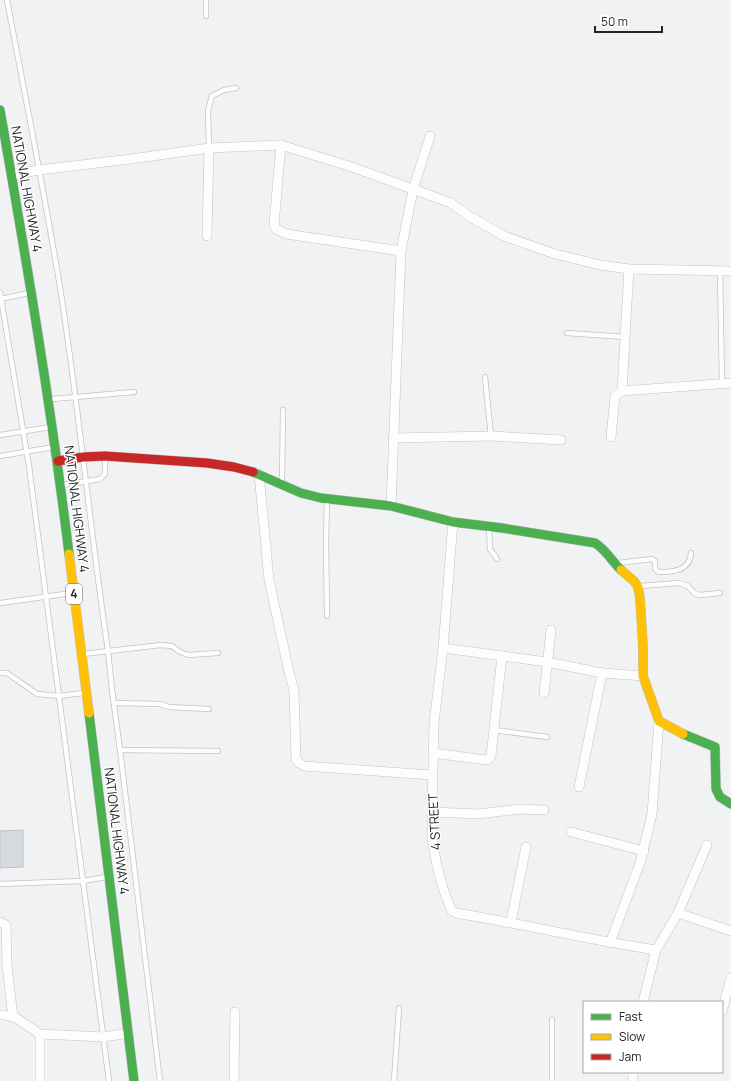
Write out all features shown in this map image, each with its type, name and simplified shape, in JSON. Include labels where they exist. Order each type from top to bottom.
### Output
[{"type":"main road","name":"NATIONAL HIGHWAY 4","points":[[0,110],[32,293],[58,461],[134,1081]]},
{"type":"main road","points":[[58,461],[83,457],[105,456],[207,463],[234,467],[259,474],[301,492],[327,499],[391,506],[453,522],[489,526],[595,543],[603,548],[614,563],[634,580],[638,586],[643,647],[643,676],[659,721],[679,732],[715,747],[716,789],[720,796],[731,804]]},
{"type":"street","points":[[391,506],[401,251],[413,190],[430,136]]},
{"type":"street","points":[[12,175],[209,148],[281,145],[352,167],[451,203],[469,216],[504,236],[555,254],[600,265],[629,269],[731,271]]},
{"type":"street","points":[[281,145],[274,224],[276,229],[286,234],[401,251]]},
{"type":"street","points":[[207,236],[209,148]]},
{"type":"street","points":[[622,391],[629,269]]},
{"type":"street","points":[[611,437],[615,396],[622,391],[727,383]]},
{"type":"street","points":[[393,438],[491,436],[561,440]]},
{"type":"street","points":[[259,474],[269,580],[294,690],[296,759],[304,766],[432,775]]},
{"type":"street","name":"4 STREET","points":[[453,522],[443,648],[434,716],[432,775],[432,839],[437,866],[450,907],[452,911],[456,913],[511,922],[610,943],[656,950]]},
{"type":"street","points":[[544,693],[551,630]]},
{"type":"street","points":[[443,648],[547,662],[602,674],[643,676]]},
{"type":"street","points":[[433,753],[486,760],[489,759],[491,756],[502,656]]},
{"type":"street","points":[[579,787],[602,674]]},
{"type":"street","points":[[610,943],[644,851],[652,814],[659,721]]},
{"type":"street","points":[[432,812],[479,814],[520,809],[544,810]]},
{"type":"street","points":[[571,832],[644,851]]},
{"type":"street","points":[[643,1001],[656,950],[678,914],[707,845]]},
{"type":"street","points":[[511,922],[526,847]]},
{"type":"street","points":[[678,914],[731,931]]},
{"type":"street","points":[[0,922],[6,925],[13,1017]]},
{"type":"street","points":[[723,1007],[731,978]]},
{"type":"street","points":[[234,1081],[235,1012]]},
{"type":"street","points":[[0,1016],[5,1015],[16,1018],[40,1034],[104,1037],[129,1033]]},
{"type":"street","points":[[40,1034],[40,1081]]},
{"type":"lane","points":[[8,0],[40,170],[60,288],[108,651],[160,1081]]},
{"type":"lane","points":[[206,0],[206,16]]},
{"type":"lane","points":[[209,148],[208,110],[212,96],[224,90],[236,88]]},
{"type":"lane","points":[[720,271],[727,383]]},
{"type":"lane","points":[[0,292],[26,452],[109,1081]]},
{"type":"lane","points":[[1,299],[32,293]]},
{"type":"lane","points":[[566,333],[624,337]]},
{"type":"lane","points":[[485,378],[491,436]]},
{"type":"lane","points":[[48,399],[134,392]]},
{"type":"lane","points":[[282,410],[282,485]]},
{"type":"lane","points":[[0,435],[53,427]]},
{"type":"lane","points":[[0,456],[56,447]]},
{"type":"lane","points":[[61,485],[100,479],[105,474],[105,456]]},
{"type":"lane","points":[[326,616],[327,499]]},
{"type":"lane","points":[[489,526],[490,549],[497,558]]},
{"type":"lane","points":[[614,563],[652,559],[655,561],[655,569],[658,572],[678,570],[686,566],[690,560],[691,553]]},
{"type":"lane","points":[[638,586],[679,583],[688,586],[694,593],[700,595],[720,593]]},
{"type":"lane","points":[[0,602],[74,593]]},
{"type":"lane","points":[[82,654],[161,646],[172,646],[180,652],[188,654],[218,653]]},
{"type":"lane","points":[[0,673],[7,673],[37,694],[59,696],[86,693]]},
{"type":"lane","points":[[114,703],[160,704],[169,708],[209,709]]},
{"type":"lane","points":[[494,730],[547,737]]},
{"type":"lane","points":[[120,750],[218,751]]},
{"type":"lane","points":[[0,884],[83,881],[109,877]]},
{"type":"lane","points":[[394,1081],[399,1008]]},
{"type":"lane","points":[[552,1020],[552,1081]]},
{"type":"building","points":[[23,830],[23,867],[0,868],[0,831]]},
{"type":"traffic: fast","points":[[0,110],[38,332],[69,554]]},
{"type":"traffic: fast","points":[[253,472],[301,493],[321,498],[391,506],[453,522],[502,528],[595,543],[606,552],[621,570]]},
{"type":"traffic: fast","points":[[89,713],[134,1081]]},
{"type":"traffic: fast","points":[[683,734],[715,747],[716,789],[720,797],[731,804]]},
{"type":"traffic: slow","points":[[69,554],[89,713]]},
{"type":"traffic: slow","points":[[621,570],[634,581],[638,587],[643,647],[643,676],[659,721],[683,734]]},
{"type":"traffic: jam","points":[[58,461],[83,457],[105,456],[207,463],[234,467],[253,472]]}]
